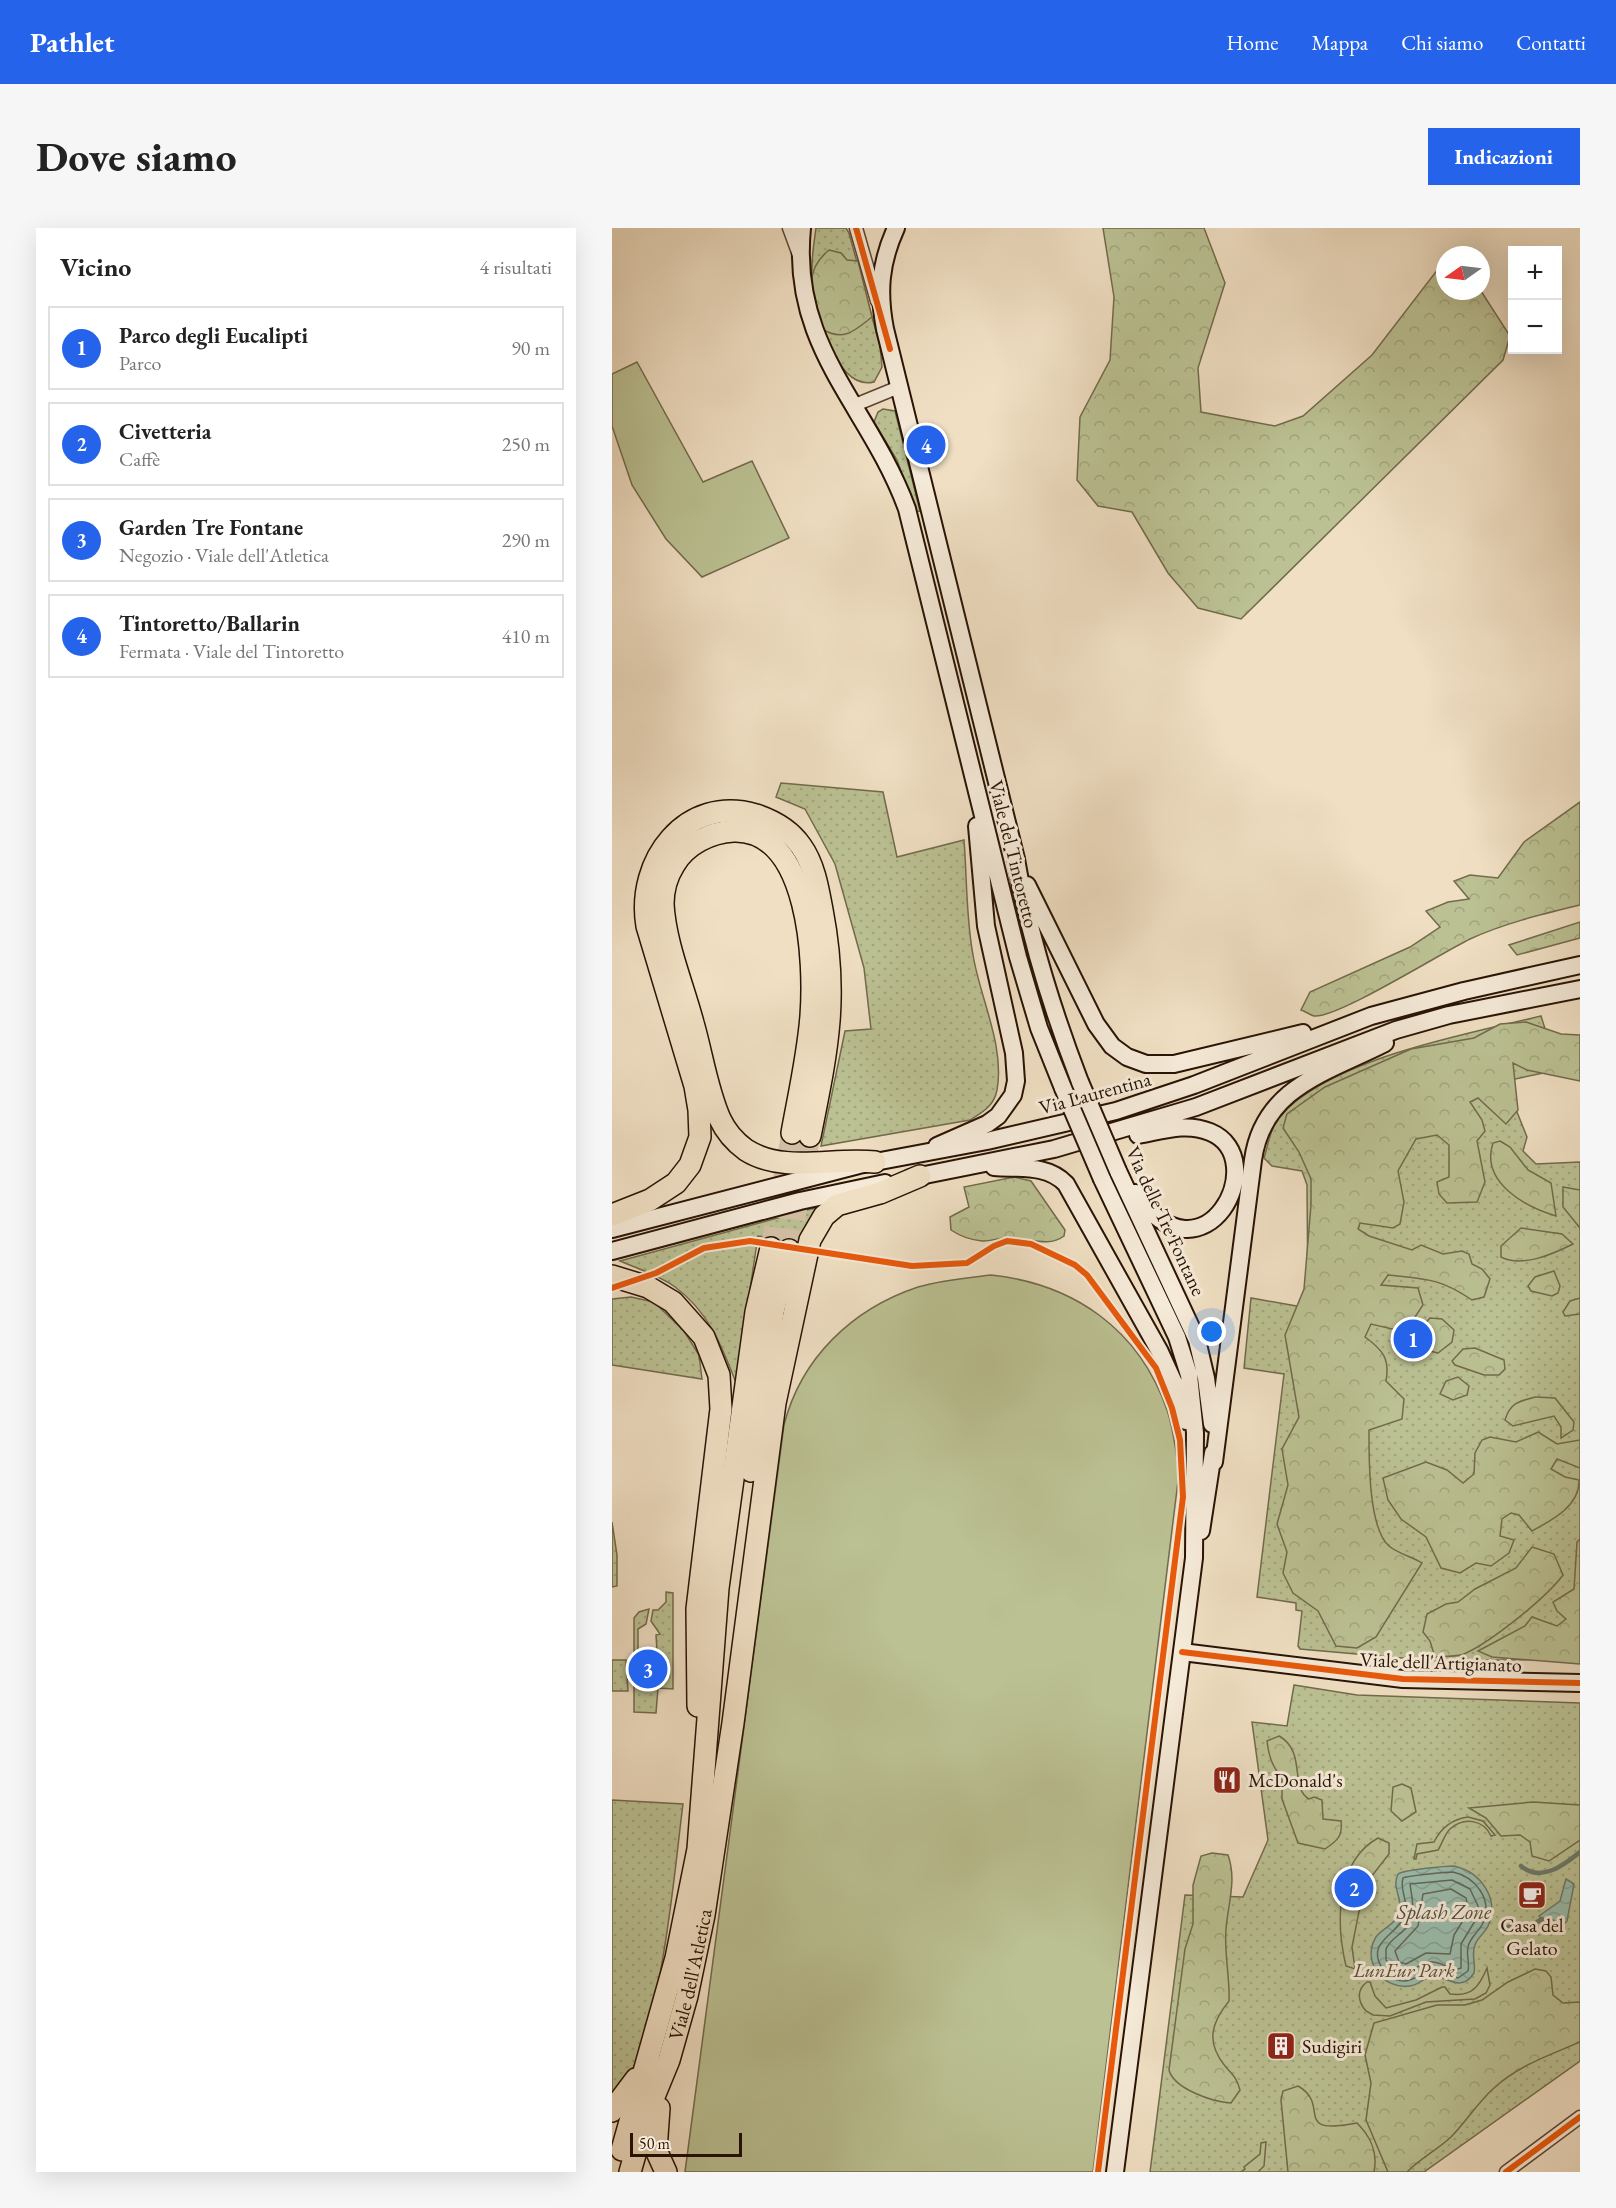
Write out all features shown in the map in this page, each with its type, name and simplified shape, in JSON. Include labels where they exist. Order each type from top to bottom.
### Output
[{"type":"highway","points":[[612,1215],[650,1200],[671,1187],[690,1165],[698,1145],[700,1116],[695,1086],[650,934],[645,906],[649,874],[658,855],[680,829],[702,818],[736,812],[769,820],[795,839],[812,867],[830,950],[832,999],[830,1036],[801,1135],[812,1008],[809,946],[800,898],[792,871],[778,848],[755,834],[738,831],[722,832],[699,841],[682,854],[671,871],[663,896],[667,927],[721,1120],[739,1144],[767,1160],[797,1163],[844,1159],[875,1162]]},
{"type":"highway","points":[[724,1770],[733,1722],[777,1392],[810,1240],[821,1220],[837,1205],[880,1193],[920,1176]]},
{"type":"highway","points":[[703,1791],[716,1609],[756,1312],[780,1249],[740,1550],[724,1738],[724,1770]]},
{"type":"highway","points":[[612,1276],[648,1287],[673,1302],[704,1337],[719,1375],[721,1409],[697,1622],[696,1665],[703,1791]]},
{"type":"highway","name":"Viale dell'Atletica","points":[[630,2172],[646,2116],[669,2060],[690,1986],[704,1915],[724,1770]]},
{"type":"highway","name":"Viale dell'Atletica","points":[[616,2172],[685,1915],[699,1839],[703,1791]]},
{"type":"highway","points":[[666,2172],[658,2159],[655,2140],[669,2060]]},
{"type":"highway","points":[[612,2110],[628,2091],[646,2063]]},
{"type":"main road","name":"Viale del Tintoretto","points":[[802,228],[800,256],[804,292],[815,336],[885,459],[904,501],[1030,999],[1063,1088]]},
{"type":"main road","name":"Viale del Tintoretto","points":[[896,228],[884,257],[880,283],[890,349],[1016,859],[1043,979],[1080,1082]]},
{"type":"main road","points":[[928,1152],[945,1140],[987,1124],[998,1116],[1012,1095],[1016,1081],[1014,1053],[986,926],[973,777]]},
{"type":"main road","points":[[1016,859],[1096,1024],[1112,1046],[1131,1059],[1150,1065],[1183,1063],[1371,1016]]},
{"type":"main road","name":"Via Laurentina","points":[[612,1228],[875,1162],[1066,1124],[1138,1105],[1371,1016],[1464,991],[1580,965]]},
{"type":"main road","points":[[1054,1149],[1209,1103],[1327,1055],[1420,1023],[1580,989]]},
{"type":"main road","points":[[1214,1462],[1254,1152],[1264,1122],[1277,1104],[1297,1089],[1420,1023]]},
{"type":"main road","name":"Via delle Tre Fontane","points":[[1080,1082],[1118,1171],[1200,1347],[1209,1393],[1214,1462],[1194,1558],[1115,2172]]},
{"type":"main road","name":"Via delle Tre Fontane","points":[[1063,1088],[1102,1179],[1182,1350],[1194,1415],[1194,1558]]},
{"type":"main road","points":[[612,1251],[800,1201],[1054,1149],[1173,1128],[1197,1128],[1218,1136],[1226,1146],[1233,1165],[1234,1189],[1227,1205],[1214,1218],[1199,1227],[1183,1229],[1167,1224],[1154,1214],[1118,1171]]},
{"type":"main road","points":[[979,1164],[1041,1170],[1056,1175],[1066,1184],[1154,1339],[1173,1379],[1185,1417],[1194,1470]]},
{"type":"main road","name":"Viale dell'Artigianato","points":[[1182,1652],[1402,1679],[1580,1683]]},
{"type":"street","points":[[789,228],[800,256]]},
{"type":"street","points":[[856,228],[890,349]]},
{"type":"street","points":[[855,405],[899,387]]},
{"type":"street","points":[[937,628],[957,622]]},
{"type":"street","points":[[1506,2172],[1580,2117]]},
{"type":"green space","points":[[816,228],[846,228],[849,233],[880,346],[882,367],[874,382],[860,381],[848,373],[837,360],[828,342],[813,288],[812,263]]},
{"type":"green space","points":[[1103,228],[1204,228],[1225,283],[1198,368],[1201,412],[1275,426],[1303,416],[1372,355],[1436,272],[1436,300],[1487,300],[1508,333],[1508,343],[1503,360],[1241,619],[1198,608],[1168,573],[1132,512],[1098,506],[1077,480],[1080,417],[1110,360],[1114,297]]},
{"type":"green space","points":[[829,250],[841,253],[847,260],[858,261],[872,317],[843,335],[822,329],[813,296],[812,277],[815,268]]},
{"type":"green space","points":[[637,362],[703,482],[752,461],[789,538],[702,577],[666,539],[632,485],[612,426],[612,374]]},
{"type":"green space","points":[[883,409],[895,411],[920,511],[916,512],[897,460],[874,422],[878,412]]},
{"type":"green space","points":[[781,783],[883,792],[897,857],[964,840],[971,941],[976,971],[995,1039],[999,1073],[996,1096],[991,1104],[970,1120],[821,1146],[845,1031],[871,1029],[864,968],[835,864],[805,809],[776,797]]},
{"type":"green space","points":[[1580,802],[1580,905],[1538,915],[1483,933],[1366,996],[1326,1014],[1314,1016],[1301,1010],[1310,992],[1410,947],[1440,927],[1426,911],[1448,902],[1469,899],[1454,881],[1470,875],[1498,878],[1524,842]]},
{"type":"green space","points":[[1580,922],[1580,938],[1517,955],[1509,945]]},
{"type":"green space","points":[[1541,1016],[1558,1070],[1510,1080],[1517,1112],[1527,1137],[1523,1151],[1536,1164],[1580,1162],[1580,1659],[1436,1661],[1300,1649],[1298,1646],[1302,1611],[1296,1610],[1296,1603],[1257,1597],[1284,1374],[1244,1368],[1251,1298],[1308,1308],[1307,1185],[1302,1171],[1272,1166],[1264,1158],[1272,1130],[1280,1115],[1304,1095],[1367,1063],[1440,1040]]},
{"type":"green space","points":[[1526,1022],[1561,1034],[1580,1035],[1580,1081],[1527,1070],[1513,1063],[1518,1110],[1506,1124],[1478,1098],[1470,1102],[1482,1120],[1485,1131],[1477,1141],[1485,1182],[1477,1202],[1447,1203],[1439,1194],[1437,1182],[1449,1177],[1449,1145],[1437,1135],[1416,1139],[1398,1171],[1404,1202],[1400,1224],[1393,1228],[1360,1223],[1358,1229],[1369,1236],[1412,1250],[1421,1245],[1443,1254],[1462,1251],[1469,1254],[1472,1264],[1482,1269],[1490,1279],[1484,1297],[1472,1300],[1451,1287],[1422,1279],[1388,1275],[1381,1285],[1418,1288],[1423,1305],[1405,1332],[1371,1324],[1365,1337],[1381,1351],[1387,1367],[1386,1381],[1404,1399],[1402,1419],[1369,1430],[1373,1508],[1382,1537],[1389,1546],[1422,1563],[1376,1637],[1357,1648],[1336,1646],[1318,1611],[1293,1593],[1283,1573],[1287,1552],[1277,1524],[1288,1485],[1282,1449],[1299,1417],[1285,1335],[1304,1289],[1311,1205],[1311,1179],[1299,1152],[1283,1128],[1287,1114],[1325,1087],[1411,1049],[1474,1038],[1500,1024]]},
{"type":"green space","points":[[1500,1141],[1510,1147],[1528,1170],[1551,1183],[1556,1216],[1519,1199],[1499,1181],[1493,1170],[1491,1157],[1493,1143]]},
{"type":"green space","points":[[1014,1177],[1031,1181],[1065,1230],[1064,1236],[1050,1242],[1013,1238],[985,1241],[974,1240],[951,1230],[950,1217],[969,1207],[964,1187]]},
{"type":"green space","points":[[1563,1187],[1580,1190],[1580,1228],[1563,1207]]},
{"type":"green space","points":[[829,1204],[803,1242],[758,1236],[736,1383],[713,1330],[687,1296],[669,1283],[620,1261]]},
{"type":"green space","points":[[1521,1228],[1562,1234],[1573,1244],[1528,1260],[1509,1260],[1501,1257],[1501,1246]]},
{"type":"green space","points":[[1554,1271],[1560,1286],[1558,1293],[1552,1296],[1531,1291],[1528,1286],[1535,1277]]},
{"type":"green space","points":[[991,1275],[1050,1288],[1076,1300],[1121,1334],[1155,1381],[1167,1410],[1173,1433],[1179,1473],[1093,2172],[685,2172],[784,1425],[792,1401],[816,1358],[833,1339],[872,1308],[918,1287]]},
{"type":"green space","points":[[631,1297],[654,1302],[684,1331],[699,1355],[702,1379],[612,1365],[612,1299]]},
{"type":"green space","points":[[1580,1298],[1580,1314],[1565,1316],[1563,1312],[1570,1301]]},
{"type":"green space","points":[[1430,1318],[1442,1319],[1454,1330],[1452,1342],[1438,1353],[1421,1349],[1416,1340],[1419,1330]]},
{"type":"green space","points":[[1475,1348],[1504,1360],[1505,1369],[1499,1375],[1484,1375],[1455,1365],[1452,1361],[1463,1349]]},
{"type":"green space","points":[[1458,1377],[1469,1386],[1467,1395],[1453,1400],[1440,1394],[1446,1381]]},
{"type":"green space","points":[[1536,1397],[1555,1398],[1574,1422],[1573,1430],[1561,1438],[1561,1427],[1554,1416],[1513,1426],[1505,1420],[1513,1406]]},
{"type":"green space","points":[[1538,1432],[1557,1444],[1580,1440],[1580,1468],[1557,1459],[1551,1469],[1565,1477],[1579,1480],[1578,1489],[1570,1505],[1556,1517],[1532,1531],[1519,1515],[1511,1513],[1502,1519],[1500,1536],[1514,1540],[1509,1553],[1491,1566],[1476,1563],[1460,1573],[1441,1568],[1426,1537],[1401,1519],[1388,1500],[1383,1478],[1426,1462],[1447,1470],[1463,1483],[1474,1474],[1475,1453],[1482,1440],[1490,1437],[1516,1442]]},
{"type":"green space","points":[[612,1522],[617,1555],[617,1586],[612,1587]]},
{"type":"green space","points":[[1580,1539],[1580,1664],[1492,1657],[1478,1651],[1525,1626],[1532,1617],[1557,1626],[1566,1619],[1557,1611],[1553,1602],[1574,1589],[1577,1542]]},
{"type":"green space","points":[[1532,1547],[1554,1554],[1563,1575],[1555,1585],[1517,1619],[1475,1648],[1461,1655],[1435,1657],[1430,1641],[1423,1632],[1427,1614],[1446,1604],[1458,1602],[1475,1589],[1516,1568]]},
{"type":"green space","points":[[666,1592],[673,1593],[673,1689],[658,1688],[656,1713],[634,1712],[634,1618],[639,1612],[649,1609],[646,1624],[638,1629],[638,1649],[644,1657],[653,1657],[657,1651],[656,1635],[660,1634],[651,1621],[653,1610],[658,1610],[666,1602]]},
{"type":"green space","points":[[612,1660],[626,1660],[628,1691],[612,1691]]},
{"type":"green space","name":"LunEur Park","points":[[1294,1685],[1357,1695],[1580,1703],[1580,2061],[1424,2172],[1150,2172],[1185,1895],[1243,1897],[1268,1840],[1252,1722],[1287,1726]]},
{"type":"green space","points":[[1279,1736],[1288,1743],[1293,1751],[1303,1794],[1309,1799],[1314,1797],[1322,1800],[1323,1819],[1341,1821],[1338,1838],[1325,1849],[1298,1843],[1282,1799],[1282,1778],[1273,1765],[1268,1747],[1267,1741]]},
{"type":"green space","points":[[1402,1784],[1411,1788],[1416,1812],[1402,1821],[1391,1811],[1393,1787]]},
{"type":"green space","points":[[612,1800],[683,1804],[670,1915],[654,2005],[629,2077],[612,2100]]},
{"type":"green space","points":[[1533,1802],[1580,1805],[1580,1840],[1549,1861],[1532,1856],[1530,1842],[1520,1835],[1501,1836],[1486,1818],[1469,1808]]},
{"type":"green space","points":[[1468,1817],[1483,1821],[1495,1835],[1491,1836],[1488,1830],[1478,1823],[1467,1821],[1455,1825],[1448,1831],[1438,1850],[1417,1854],[1414,1859],[1417,1844],[1434,1842],[1448,1825]]},
{"type":"green space","points":[[1378,1838],[1389,1843],[1389,1854],[1364,1886],[1352,1947],[1355,1969],[1346,1966],[1343,1949],[1340,1913],[1342,1895],[1353,1862]]},
{"type":"green space","points":[[1212,1853],[1228,1855],[1232,1874],[1226,1938],[1229,2001],[1218,2016],[1213,2032],[1213,2040],[1219,2057],[1238,2082],[1240,2090],[1231,2103],[1214,2100],[1186,2089],[1172,2077],[1169,2070],[1185,1949],[1193,1924],[1193,1885],[1201,1856]]},
{"type":"green space","points":[[1487,1968],[1490,1985],[1486,1993],[1475,1999],[1426,2002],[1390,2016],[1373,2015],[1361,2004],[1360,1992],[1367,1982],[1370,1982],[1375,1996],[1386,2008],[1416,2000],[1442,1987],[1445,1987],[1450,1994],[1464,1994],[1478,1985]]},
{"type":"green space","points":[[1535,1969],[1546,1971],[1551,1977],[1553,1995],[1563,2003],[1580,2002],[1580,2042],[1535,2061],[1514,2073],[1488,2094],[1451,2137],[1407,2172],[1388,2172],[1366,2120],[1371,2083],[1365,2055],[1374,2023],[1437,2005],[1465,2005],[1482,2000],[1508,1982]]},
{"type":"green space","points":[[1298,2086],[1308,2094],[1318,2122],[1337,2126],[1357,2123],[1362,2128],[1370,2139],[1374,2151],[1374,2172],[1288,2172],[1281,2100],[1283,2091]]},
{"type":"green space","points":[[1266,2142],[1264,2166],[1258,2172],[1241,2172],[1260,2154],[1261,2143]]},
{"type":"water","name":"Splash Zone","points":[[1454,1866],[1464,1869],[1480,1881],[1486,1888],[1492,1906],[1488,1926],[1474,1948],[1474,1973],[1461,1983],[1435,1975],[1410,1986],[1400,1986],[1383,1979],[1373,1964],[1372,1946],[1376,1937],[1395,1921],[1399,1914],[1400,1903],[1396,1884],[1398,1874],[1434,1867]]},
{"type":"water","points":[[1566,1879],[1574,1884],[1567,1921],[1561,1927],[1549,1916],[1544,1921],[1539,1916],[1560,1901]]},
{"type":"waterway","points":[[1521,1866],[1536,1873],[1544,1872],[1560,1867],[1580,1852]]},
{"type":"waterway","points":[[1508,1927],[1532,1925],[1542,1919]]},
{"type":"tunnel","points":[[771,1248],[792,1133]]},
{"type":"tunnel","points":[[789,1250],[810,1136]]},
{"type":"cycle path","points":[[856,228],[890,349]]},
{"type":"cycle path","points":[[612,1288],[656,1273],[704,1248],[750,1241],[912,1266],[967,1263],[994,1246],[1007,1241],[1031,1244],[1075,1265],[1087,1275],[1156,1368],[1172,1408],[1180,1440],[1183,1497],[1098,2172]]},
{"type":"cycle path","points":[[1182,1652],[1403,1679],[1580,1683]]},
{"type":"cycle path","points":[[1506,2172],[1580,2117]]},
{"type":"place","name":"Tintoretto/Ballarin","points":[[926,445]]},
{"type":"place","name":"Parco degli Eucalipti","points":[[1413,1339]]},
{"type":"place","name":"Garden Tre Fontane","points":[[648,1669]]},
{"type":"place","name":"McDonald's","points":[[1227,1780]]},
{"type":"place","name":"Civetteria","points":[[1354,1888]]},
{"type":"place","name":"Casa del Gelato","points":[[1532,1895]]},
{"type":"place","name":"Sudigiri","points":[[1281,2046]]}]
